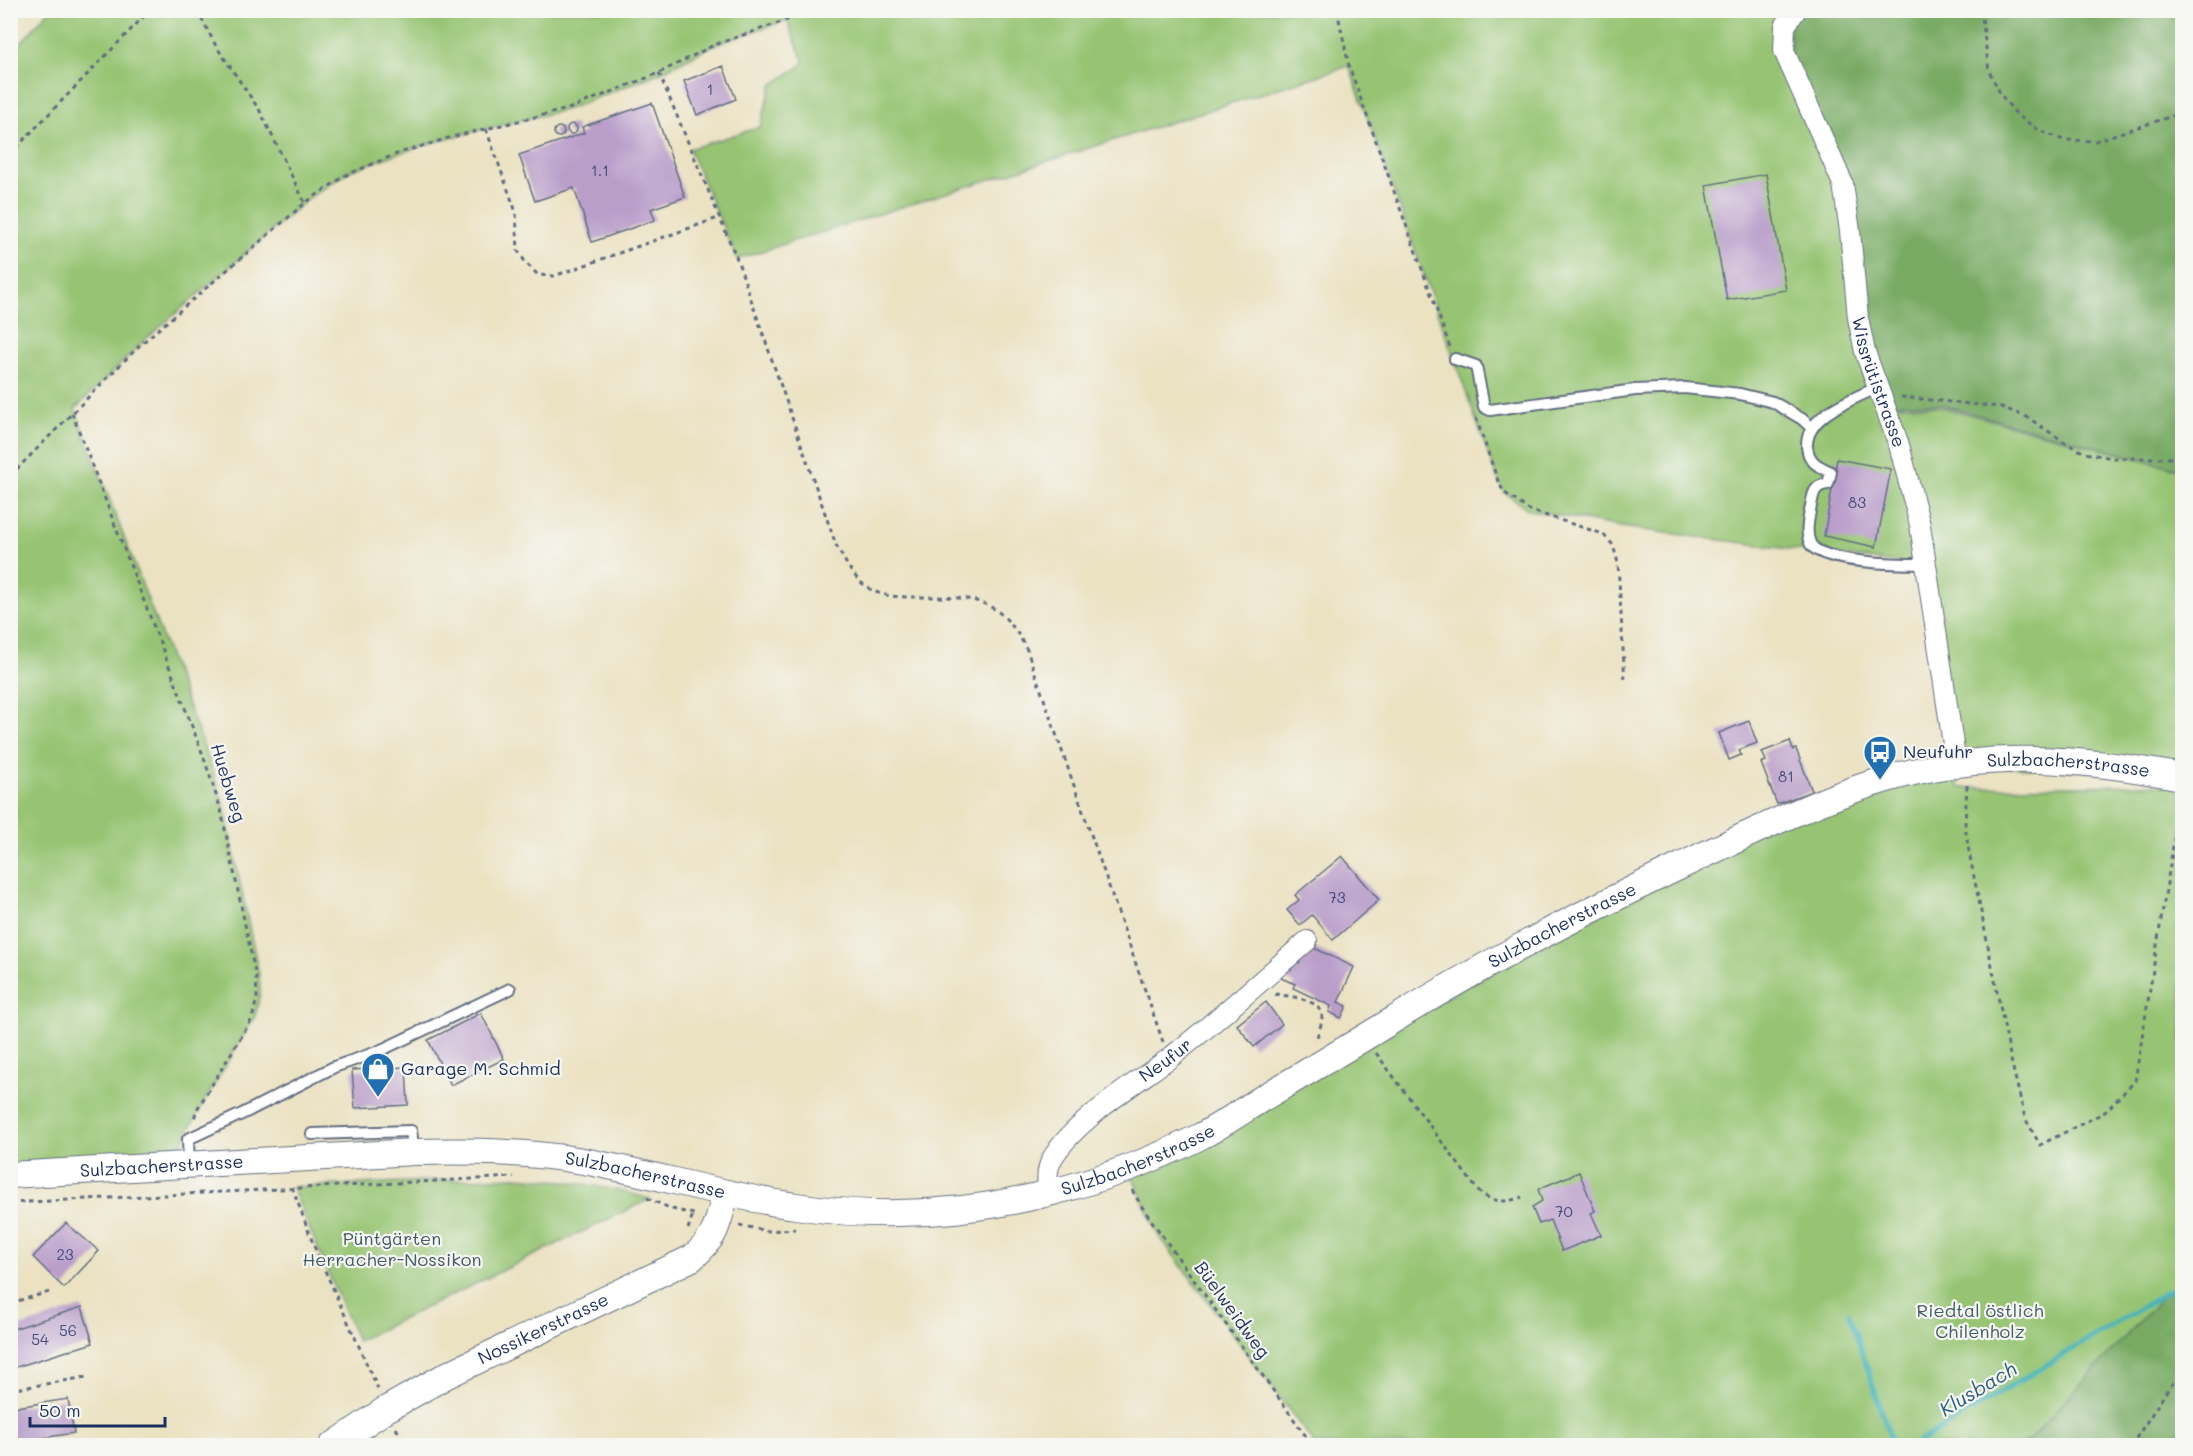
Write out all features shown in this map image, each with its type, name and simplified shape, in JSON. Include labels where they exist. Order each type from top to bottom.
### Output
[{"type":"street","name":"Wissrütistrasse","points":[[1796,10],[1785,26],[1784,51],[1843,184],[1858,318],[1865,352],[1899,445],[1920,525],[1962,773]]},
{"type":"street","name":"Sulzbacherstrasse","points":[[10,1175],[475,1150],[531,1154],[626,1170],[795,1206],[852,1212],[905,1214],[1006,1203],[1048,1193],[1129,1168],[1201,1136],[1499,957],[1620,894],[1831,798],[1880,781],[1962,773],[2025,759],[2077,760],[2130,767],[2182,787]]},
{"type":"street","name":"Neufur","points":[[1048,1193],[1049,1164],[1061,1146],[1083,1124],[1225,1014],[1307,941]]},
{"type":"street","name":"Nossikerstrasse","points":[[333,1446],[385,1410],[447,1375],[692,1258],[715,1233],[726,1193]]},
{"type":"lane","points":[[1455,359],[1476,366],[1481,400],[1484,407],[1490,410],[1635,390],[1685,388],[1740,394],[1773,402],[1802,419],[1812,428]]},
{"type":"lane","points":[[1880,391],[1825,414],[1812,428],[1807,445],[1812,462],[1831,472],[1828,484],[1820,485],[1814,491],[1808,531],[1812,547],[1822,553],[1839,557],[1891,564],[1926,564]]},
{"type":"lane","points":[[189,1166],[188,1139],[334,1067],[377,1052],[510,989]]},
{"type":"lane","points":[[312,1134],[411,1131],[414,1152]]},
{"type":"path","points":[[10,154],[150,10]]},
{"type":"path","points":[[197,10],[216,46],[260,111],[305,203]]},
{"type":"path","points":[[10,476],[141,344],[305,203],[346,175],[399,153],[568,109],[659,73],[714,45],[816,10]]},
{"type":"path","points":[[1981,10],[1989,71],[2001,95],[2017,115],[2040,131],[2064,140],[2095,141],[2182,113]]},
{"type":"path","points":[[659,73],[737,259],[836,545],[849,569],[870,589],[895,597],[951,597],[977,601],[999,612],[1016,628],[1027,650],[1168,1058]]},
{"type":"path","points":[[486,129],[516,212],[518,250],[526,263],[538,275],[554,276],[718,218]]},
{"type":"path","points":[[1880,391],[2001,407],[2027,417],[2085,453],[2113,458],[2182,458]]},
{"type":"path","name":"Huebweg","points":[[72,413],[203,755],[221,810],[256,977],[257,998],[252,1019],[196,1111],[188,1139]]},
{"type":"path","points":[[1962,773],[1969,852],[2011,1060],[2025,1118],[2040,1145],[2105,1112],[2135,1081],[2182,787]]},
{"type":"path","points":[[1253,988],[1294,996],[1313,1004],[1321,1013],[1322,1018],[1311,1057],[1314,1067]]},
{"type":"path","points":[[1366,1036],[1376,1053],[1479,1192],[1494,1201],[1506,1203],[1522,1197]]},
{"type":"path","points":[[10,1203],[515,1176]]},
{"type":"path","points":[[292,1187],[314,1246],[371,1373],[385,1410]]},
{"type":"path","name":"Büelweidweg","points":[[1131,1188],[1313,1446]]},
{"type":"path","points":[[641,1196],[672,1209],[693,1214]]},
{"type":"path","points":[[10,1303],[54,1290]]},
{"type":"path","points":[[2131,1446],[2170,1386],[2182,1376]]},
{"type":"path","points":[[10,1390],[87,1377]]},
{"type":"green space","name":"Riedtal östlich Chilenholz","points":[[49,11],[1797,11],[1889,405],[1937,406],[2182,470],[2182,777],[1957,764],[1959,788],[2182,784],[2182,1326],[2027,1442],[2017,1445],[1315,1445],[1157,1233],[1129,1168],[1753,832],[1956,764],[1926,567],[1621,527],[1529,510],[1505,493],[1495,473],[1349,66],[737,259],[689,149],[760,127],[772,85],[804,63],[787,20],[714,45],[659,73],[568,109],[452,137],[350,171],[308,199],[144,341],[75,409],[206,752],[224,806],[259,974],[260,995],[255,1016],[204,1102],[171,1164],[11,1186],[10,55]]},
{"type":"green space","points":[[1798,11],[2182,11],[2182,470],[1938,404],[1889,403],[1869,356],[1848,198],[1793,75],[1789,23]]},
{"type":"green space","name":"Püntgärten Herracher-Nossikon","points":[[515,1177],[583,1184],[650,1199],[357,1341],[292,1187]]},
{"type":"green space","points":[[2182,1286],[2182,1445],[2017,1445],[2027,1442],[2163,1296]]},
{"type":"building","points":[[723,66],[736,99],[697,115],[684,81]]},
{"type":"building","points":[[652,103],[685,197],[651,209],[655,220],[592,242],[574,188],[535,201],[519,155],[584,133],[582,127]]},
{"type":"building","points":[[572,124],[576,125],[576,133],[572,134],[568,133],[567,129],[568,125]]},
{"type":"building","points":[[559,127],[563,128],[563,136],[559,137],[555,136],[554,132],[555,128]]},
{"type":"building","points":[[1766,174],[1786,290],[1727,300],[1706,185]]},
{"type":"building","points":[[1837,459],[1891,469],[1876,547],[1824,536]]},
{"type":"building","points":[[1749,721],[1757,743],[1739,750],[1741,755],[1729,760],[1719,733]]},
{"type":"building","points":[[1790,741],[1793,750],[1796,749],[1812,791],[1777,804],[1761,763],[1766,761],[1762,752]]},
{"type":"building","points":[[1342,856],[1379,900],[1333,940],[1312,915],[1300,925],[1287,910],[1299,900],[1295,895]]},
{"type":"building","points":[[1312,947],[1354,967],[1338,1002],[1347,1006],[1341,1018],[1329,1012],[1331,1006],[1293,988],[1295,984],[1281,978],[1286,967],[1291,970],[1295,961],[1299,963],[1306,949],[1311,951]]},
{"type":"building","points":[[1266,1002],[1282,1024],[1254,1047],[1237,1025]]},
{"type":"building","points":[[481,1013],[504,1059],[451,1085],[428,1040]]},
{"type":"building","points":[[406,1067],[408,1105],[355,1108],[352,1070]]},
{"type":"building","points":[[1579,1172],[1595,1211],[1591,1213],[1601,1235],[1562,1251],[1550,1220],[1539,1224],[1532,1207],[1542,1201],[1538,1189]]},
{"type":"building","points":[[66,1223],[99,1251],[64,1288],[33,1257]]},
{"type":"building","points":[[10,1231],[18,1269],[10,1270]]},
{"type":"building","points":[[82,1307],[93,1343],[10,1369],[10,1330]]},
{"type":"building","points":[[68,1399],[74,1433],[10,1443],[10,1408]]},
{"type":"waterway","name":"Klusbach","points":[[1912,1446],[2182,1283]]},
{"type":"waterway","points":[[1849,1313],[1893,1446]]},
{"type":"place","name":"Neufuhr","points":[[1880,781]]},
{"type":"place","name":"Garage M. Schmid","points":[[378,1098]]}]
